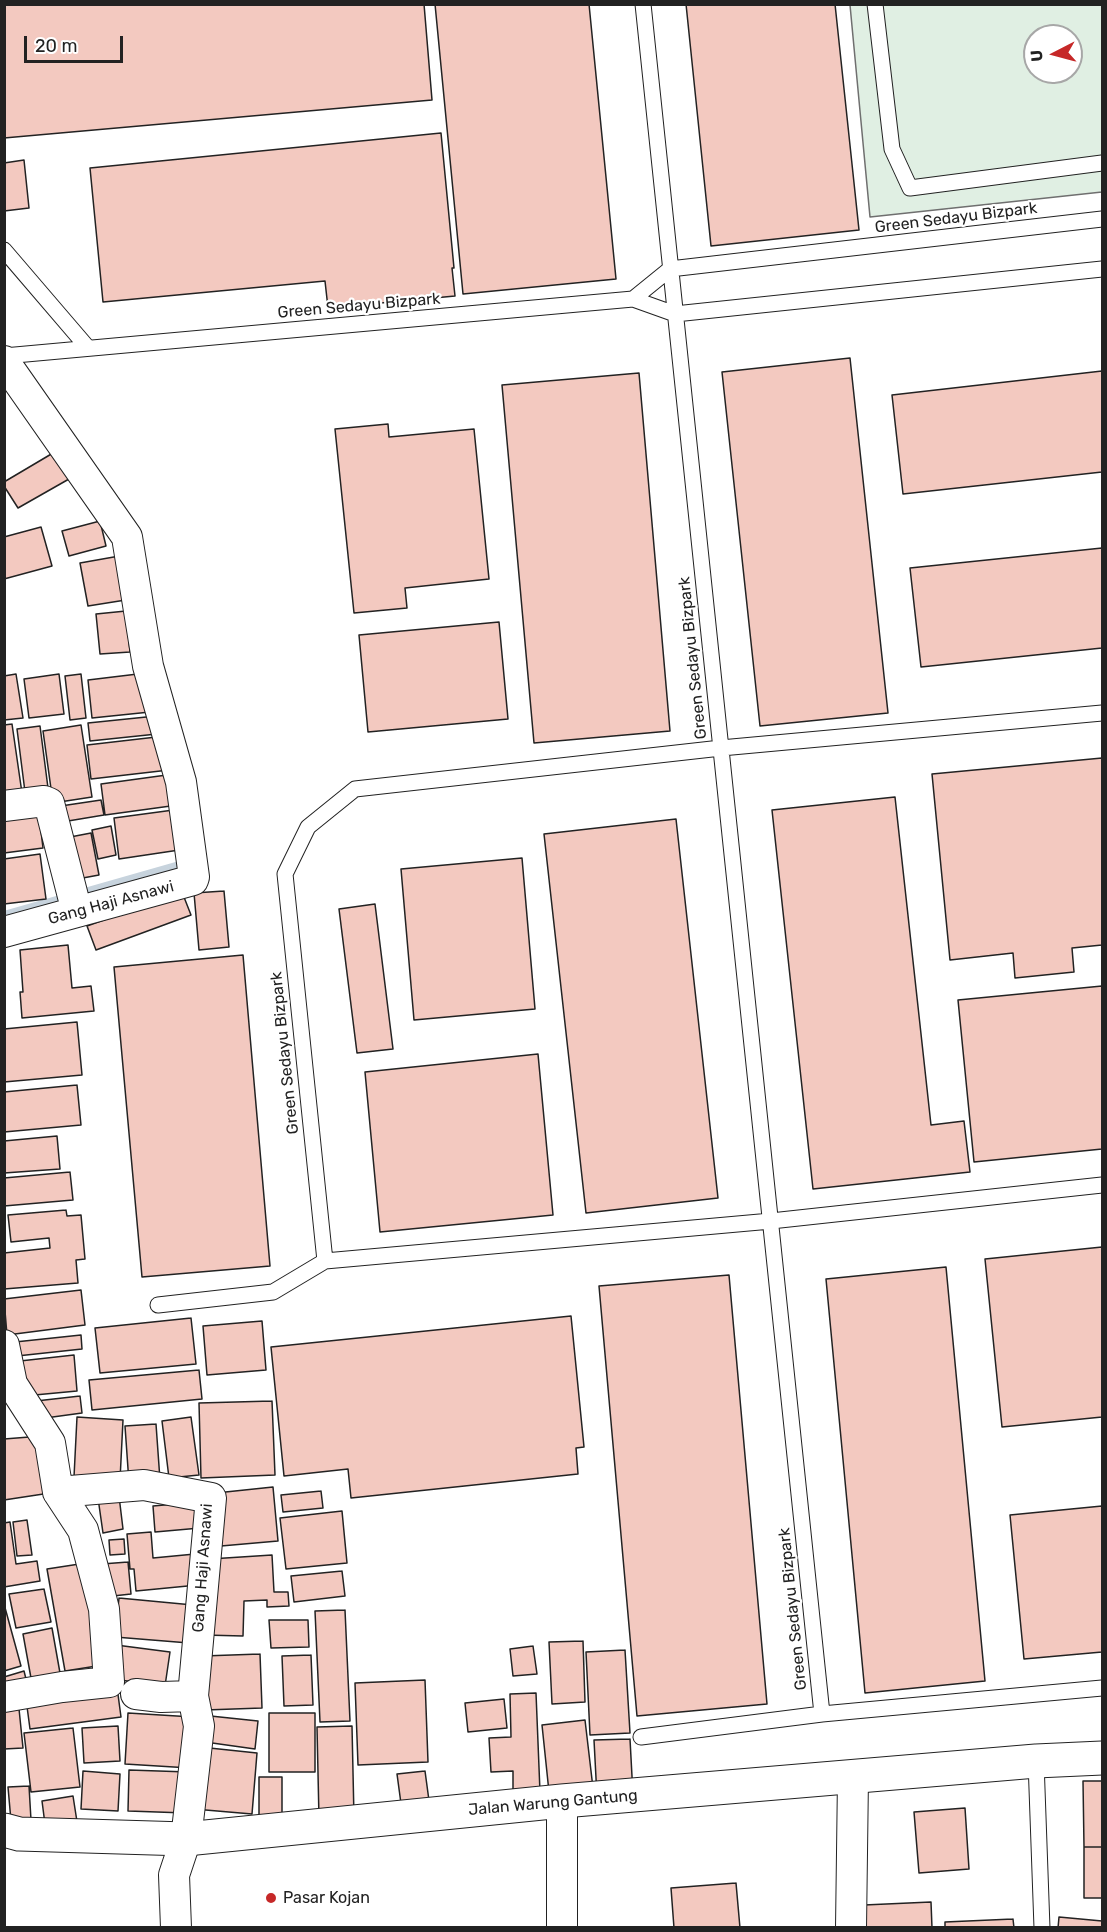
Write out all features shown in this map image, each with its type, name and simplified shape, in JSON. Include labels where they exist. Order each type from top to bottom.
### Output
[{"type":"street","name":"Gang Haji Asnawi","points":[[4,358],[128,537],[148,666],[181,782],[193,880],[74,903],[4,932]]},
{"type":"street","points":[[4,806],[44,801],[49,803],[74,903]]},
{"type":"street","points":[[4,1345],[8,1386],[50,1443],[58,1492],[83,1530],[104,1609],[109,1682],[4,1697]]},
{"type":"street","name":"Gang Haji Asnawi","points":[[58,1492],[144,1485],[211,1497],[193,1696]]},
{"type":"street","points":[[136,1694],[160,1697],[193,1696],[199,1726],[186,1839],[174,1875],[176,1928]]},
{"type":"street","name":"Jalan Warung Gantung","points":[[4,1830],[19,1834],[186,1839],[562,1801],[1036,1761],[1102,1758]]},
{"type":"street","points":[[850,1928],[853,1777]]},
{"type":"street","points":[[562,1801],[562,1928]]},
{"type":"lane","name":"Green Sedayu Bizpark","points":[[643,4],[822,1714]]},
{"type":"lane","points":[[875,4],[892,149],[910,188],[1102,163]]},
{"type":"lane","name":"Green Sedayu Bizpark","points":[[670,269],[1102,219]]},
{"type":"lane","points":[[4,250],[88,348]]},
{"type":"lane","points":[[633,299],[670,269]]},
{"type":"lane","name":"Green Sedayu Bizpark","points":[[4,358],[56,351],[633,299],[675,314],[1102,269]]},
{"type":"lane","name":"Green Sedayu Bizpark","points":[[325,1261],[285,874],[308,827],[355,789],[721,748],[1102,713]]},
{"type":"lane","points":[[158,1305],[273,1292],[325,1261],[771,1221],[1102,1185]]},
{"type":"lane","points":[[640,1737],[822,1714],[1102,1688]]},
{"type":"lane","points":[[1036,1761],[1042,1928]]},
{"type":"green space","points":[[850,5],[1102,5],[1102,192],[870,217]]},
{"type":"building","points":[[4,4],[424,4],[432,100],[4,138]]},
{"type":"building","points":[[435,4],[589,4],[616,279],[463,294]]},
{"type":"building","points":[[686,4],[835,4],[859,230],[711,246]]},
{"type":"building","points":[[441,133],[455,296],[328,308],[325,281],[103,302],[90,168]]},
{"type":"building","points":[[24,160],[29,208],[4,211],[4,163]]},
{"type":"building","points":[[850,358],[888,713],[760,726],[722,372]]},
{"type":"building","points":[[1102,371],[1102,472],[903,494],[892,395]]},
{"type":"building","points":[[639,373],[670,731],[534,743],[502,385]]},
{"type":"building","points":[[388,424],[389,437],[474,429],[489,579],[405,588],[407,608],[354,613],[335,429]]},
{"type":"building","points":[[53,453],[69,479],[18,508],[4,486],[4,482]]},
{"type":"building","points":[[100,521],[106,546],[69,556],[62,531]]},
{"type":"building","points":[[41,527],[52,566],[4,579],[4,537]]},
{"type":"building","points":[[1102,548],[1102,648],[921,667],[910,568]]},
{"type":"building","points":[[125,555],[132,599],[88,606],[80,563]]},
{"type":"building","points":[[126,611],[130,652],[100,654],[96,614]]},
{"type":"building","points":[[499,622],[508,719],[368,732],[359,635]]},
{"type":"building","points":[[146,673],[150,712],[92,718],[88,680]]},
{"type":"building","points":[[16,674],[23,718],[4,720],[4,676]]},
{"type":"building","points":[[59,674],[64,714],[29,718],[24,679]]},
{"type":"building","points":[[81,674],[86,718],[70,720],[65,676]]},
{"type":"building","points":[[156,716],[157,734],[90,741],[88,723]]},
{"type":"building","points":[[12,724],[23,800],[4,803],[4,725]]},
{"type":"building","points":[[81,725],[92,797],[53,803],[43,731]]},
{"type":"building","points":[[40,726],[48,788],[25,792],[17,729]]},
{"type":"building","points":[[165,736],[169,770],[91,779],[87,745]]},
{"type":"building","points":[[1102,758],[1102,945],[1072,948],[1074,972],[1015,978],[1013,953],[950,960],[932,774]]},
{"type":"building","points":[[174,774],[178,805],[105,815],[101,784]]},
{"type":"building","points":[[895,797],[931,1125],[964,1121],[970,1172],[813,1189],[772,810]]},
{"type":"building","points":[[101,800],[104,815],[56,823],[54,807]]},
{"type":"building","points":[[38,806],[43,848],[4,853],[4,810]]},
{"type":"building","points":[[181,809],[186,849],[119,859],[114,818]]},
{"type":"building","points":[[676,819],[718,1198],[586,1213],[544,834]]},
{"type":"building","points":[[111,826],[116,855],[98,859],[92,830]]},
{"type":"building","points":[[91,833],[99,875],[72,880],[65,838]]},
{"type":"building","points":[[40,854],[46,899],[4,904],[4,859]]},
{"type":"building","points":[[522,858],[535,1009],[414,1020],[401,869]]},
{"type":"building","points":[[224,891],[229,947],[199,950],[194,893]]},
{"type":"building","points":[[182,892],[191,915],[96,950],[87,926]]},
{"type":"building","points":[[375,904],[393,1049],[357,1053],[339,909]]},
{"type":"building","points":[[68,945],[72,988],[91,986],[94,1011],[22,1018],[20,950]]},
{"type":"building","points":[[243,955],[270,1266],[142,1277],[114,967]]},
{"type":"building","points":[[1102,986],[1102,1149],[974,1162],[958,1000]]},
{"type":"building","points":[[77,1022],[82,1075],[4,1082],[4,1029]]},
{"type":"building","points":[[538,1054],[553,1215],[380,1232],[365,1072]]},
{"type":"building","points":[[77,1085],[81,1125],[4,1132],[4,1092]]},
{"type":"building","points":[[57,1136],[60,1169],[4,1173],[4,1141]]},
{"type":"building","points":[[70,1172],[73,1200],[4,1206],[4,1178]]},
{"type":"building","points":[[66,1210],[67,1216],[81,1215],[85,1259],[76,1260],[78,1283],[4,1289],[4,1253],[50,1248],[49,1238],[11,1242],[8,1215]]},
{"type":"building","points":[[1102,1247],[1102,1417],[1002,1427],[985,1259]]},
{"type":"building","points":[[946,1267],[985,1681],[865,1693],[826,1279]]},
{"type":"building","points":[[729,1275],[767,1704],[637,1716],[599,1286]]},
{"type":"building","points":[[81,1290],[85,1325],[7,1335],[4,1299]]},
{"type":"building","points":[[571,1316],[584,1447],[576,1448],[578,1474],[351,1498],[348,1469],[284,1476],[271,1347]]},
{"type":"building","points":[[191,1318],[196,1364],[100,1373],[95,1328]]},
{"type":"building","points":[[262,1321],[266,1370],[207,1375],[203,1326]]},
{"type":"building","points":[[81,1335],[82,1349],[17,1356],[15,1342]]},
{"type":"building","points":[[74,1355],[77,1391],[24,1396],[20,1361]]},
{"type":"building","points":[[199,1370],[202,1399],[92,1410],[89,1380]]},
{"type":"building","points":[[80,1396],[82,1413],[38,1419],[36,1401]]},
{"type":"building","points":[[272,1401],[275,1475],[201,1478],[199,1403]]},
{"type":"building","points":[[77,1417],[123,1420],[120,1480],[74,1477]]},
{"type":"building","points":[[191,1417],[199,1475],[169,1478],[162,1421]]},
{"type":"building","points":[[156,1424],[160,1480],[129,1483],[125,1426]]},
{"type":"building","points":[[42,1436],[50,1493],[4,1500],[4,1439]]},
{"type":"building","points":[[273,1487],[278,1541],[221,1546],[216,1493]]},
{"type":"building","points":[[321,1491],[323,1508],[283,1512],[281,1495]]},
{"type":"building","points":[[119,1496],[123,1529],[103,1533],[98,1498]]},
{"type":"building","points":[[198,1502],[200,1528],[155,1532],[153,1506]]},
{"type":"building","points":[[1102,1506],[1102,1652],[1024,1659],[1010,1515]]},
{"type":"building","points":[[342,1511],[347,1563],[286,1569],[280,1518]]},
{"type":"building","points":[[27,1520],[32,1555],[17,1556],[13,1522]]},
{"type":"building","points":[[10,1522],[16,1564],[37,1561],[40,1581],[4,1587],[4,1523]]},
{"type":"building","points":[[151,1532],[153,1558],[195,1554],[198,1585],[136,1591],[134,1569],[130,1569],[127,1534]]},
{"type":"building","points":[[124,1539],[125,1554],[110,1555],[109,1540]]},
{"type":"building","points":[[272,1555],[274,1592],[288,1592],[289,1606],[267,1607],[267,1600],[244,1601],[243,1636],[204,1635],[210,1559]]},
{"type":"building","points":[[128,1562],[131,1594],[104,1597],[102,1564]]},
{"type":"building","points":[[86,1563],[103,1665],[65,1671],[47,1569]]},
{"type":"building","points":[[342,1571],[345,1596],[294,1602],[291,1576]]},
{"type":"building","points":[[44,1589],[51,1622],[16,1628],[9,1594]]},
{"type":"building","points":[[119,1598],[193,1605],[189,1643],[115,1637]]},
{"type":"building","points":[[4,1604],[21,1666],[4,1671]]},
{"type":"building","points":[[345,1610],[350,1721],[320,1722],[315,1611]]},
{"type":"building","points":[[269,1620],[308,1620],[309,1647],[271,1648]]},
{"type":"building","points":[[52,1628],[60,1673],[31,1678],[23,1634]]},
{"type":"building","points":[[583,1641],[585,1702],[552,1704],[549,1642]]},
{"type":"building","points":[[116,1645],[170,1652],[165,1686],[112,1679]]},
{"type":"building","points":[[533,1646],[537,1674],[513,1676],[510,1649]]},
{"type":"building","points":[[625,1650],[630,1733],[590,1735],[586,1652]]},
{"type":"building","points":[[260,1654],[262,1708],[205,1710],[203,1656]]},
{"type":"building","points":[[311,1655],[313,1705],[284,1706],[282,1656]]},
{"type":"building","points":[[24,1671],[28,1687],[4,1694],[4,1677]]},
{"type":"building","points":[[425,1680],[428,1762],[358,1765],[355,1683]]},
{"type":"building","points":[[117,1687],[121,1717],[30,1729],[26,1699]]},
{"type":"building","points":[[536,1693],[540,1792],[513,1793],[513,1771],[491,1772],[489,1738],[511,1737],[510,1694]]},
{"type":"building","points":[[18,1699],[23,1748],[4,1749],[4,1701]]},
{"type":"building","points":[[504,1699],[507,1728],[468,1732],[465,1703]]},
{"type":"building","points":[[128,1713],[193,1717],[190,1768],[125,1764]]},
{"type":"building","points":[[269,1713],[315,1713],[315,1772],[269,1772]]},
{"type":"building","points":[[201,1715],[258,1721],[255,1749],[198,1741]]},
{"type":"building","points":[[585,1720],[593,1788],[549,1792],[542,1725]]},
{"type":"building","points":[[118,1726],[120,1761],[84,1763],[82,1728]]},
{"type":"building","points":[[352,1726],[354,1818],[319,1819],[317,1727]]},
{"type":"building","points":[[73,1728],[80,1787],[31,1792],[24,1733]]},
{"type":"building","points":[[630,1739],[633,1795],[597,1797],[594,1740]]},
{"type":"building","points":[[200,1747],[257,1753],[252,1814],[194,1809]]},
{"type":"building","points":[[129,1770],[188,1772],[186,1813],[128,1811]]},
{"type":"building","points":[[83,1771],[120,1774],[118,1811],[81,1809]]},
{"type":"building","points":[[425,1771],[430,1808],[402,1811],[397,1774]]},
{"type":"building","points":[[259,1777],[282,1777],[282,1821],[259,1821]]},
{"type":"building","points":[[1083,1781],[1102,1781],[1102,1847],[1084,1847]]},
{"type":"building","points":[[29,1786],[31,1820],[11,1821],[8,1787]]},
{"type":"building","points":[[73,1796],[78,1828],[46,1832],[42,1801]]},
{"type":"building","points":[[965,1808],[969,1869],[919,1873],[914,1812]]},
{"type":"building","points":[[1084,1847],[1102,1847],[1102,1898],[1084,1898]]},
{"type":"building","points":[[736,1883],[740,1928],[674,1928],[671,1888]]},
{"type":"building","points":[[931,1902],[932,1928],[865,1928],[864,1905]]},
{"type":"building","points":[[1059,1917],[1102,1921],[1102,1928],[1058,1928]]},
{"type":"building","points":[[1013,1919],[1014,1928],[945,1928],[945,1922]]},
{"type":"waterway","points":[[4,916],[190,863]]},
{"type":"place","name":"Pasar Kojan","points":[[271,1898]]}]
